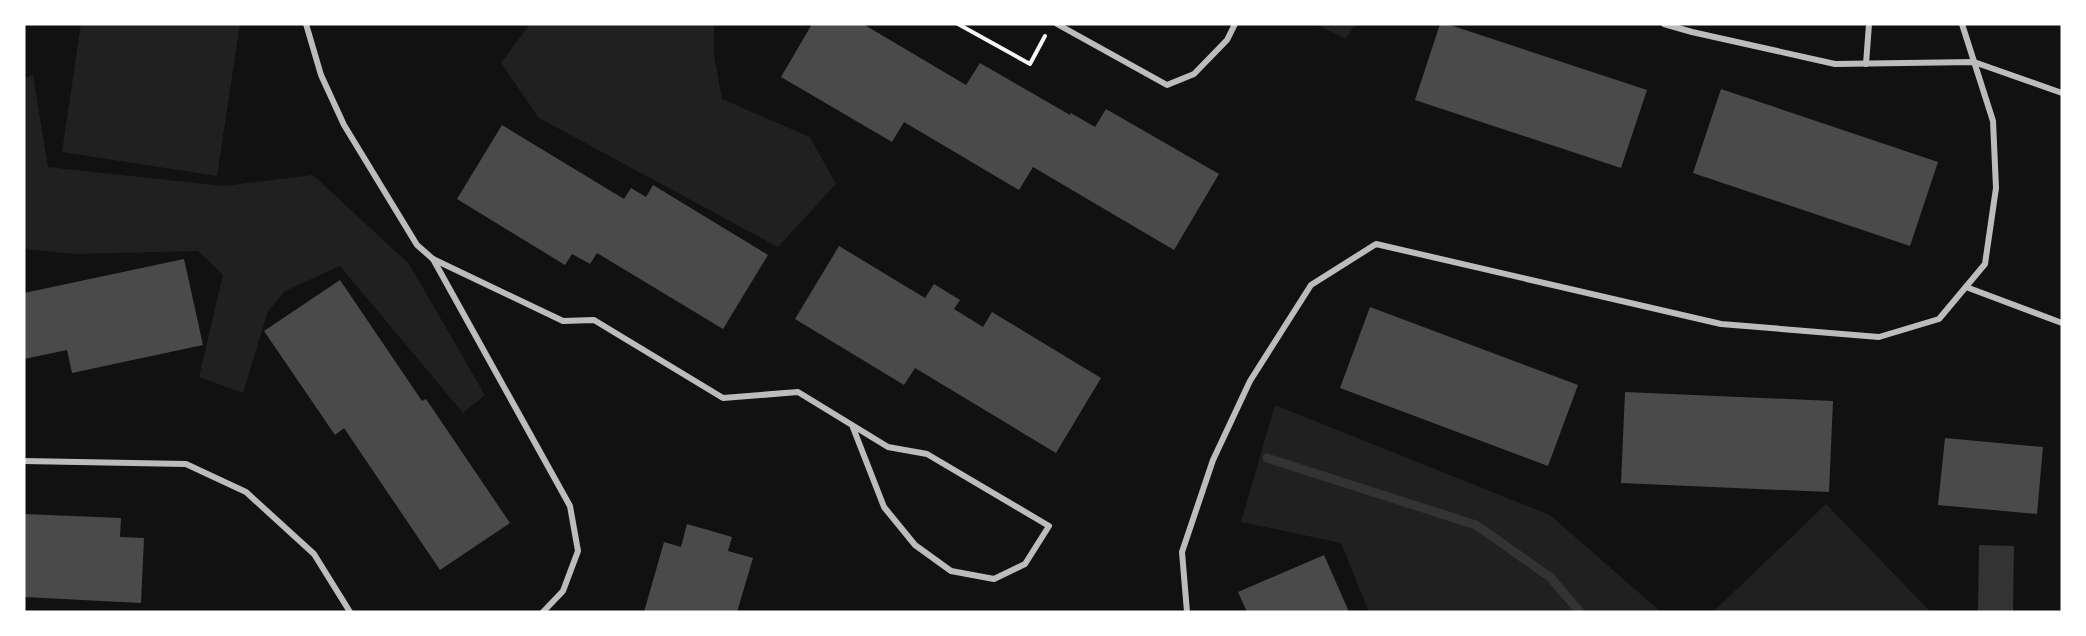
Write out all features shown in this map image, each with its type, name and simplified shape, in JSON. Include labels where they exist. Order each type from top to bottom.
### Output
[{"type":"street","points":[[306,24],[321,75],[344,125],[417,245],[432,259],[563,321],[594,320],[723,398],[798,392],[852,425],[888,447],[927,454],[1049,526],[1025,564],[994,579],[951,571],[915,545],[884,507],[852,425]]},
{"type":"street","points":[[1058,24],[1167,85],[1194,74],[1227,40],[1234,24]]},
{"type":"street","points":[[1664,24],[1692,33],[1834,64],[1974,62],[2062,93]]},
{"type":"street","points":[[1866,64],[1869,24]]},
{"type":"street","points":[[1187,612],[1182,552],[1214,460],[1250,381],[1311,285],[1376,244],[1721,324],[1879,337],[1939,319],[1985,264],[1996,188],[1993,121],[1962,24]]},
{"type":"street","points":[[432,259],[570,506],[578,551],[563,591],[543,612]]},
{"type":"street","points":[[1966,287],[2062,323]]},
{"type":"street","points":[[24,461],[186,464],[246,492],[314,554],[350,612]]},
{"type":"path","points":[[958,24],[1030,64],[1046,34]]},
{"type":"shaded area","points":[[81,24],[240,24],[217,176],[62,152]]},
{"type":"shaded area","points":[[530,24],[714,24],[714,55],[722,99],[810,137],[836,184],[778,247],[539,118],[501,63]]},
{"type":"shaded area","points":[[1316,24],[1355,24],[1346,39]]},
{"type":"shaded area","points":[[33,75],[48,167],[223,186],[313,175],[409,264],[485,395],[463,413],[340,266],[285,291],[268,311],[243,393],[199,377],[223,275],[198,251],[75,254],[24,249],[24,78]]},
{"type":"shaded area","points":[[1275,405],[1550,515],[1661,612],[1369,612],[1341,543],[1241,522]]},
{"type":"shaded area","points":[[1826,504],[1931,612],[1713,612]]},
{"type":"shaded area","points":[[1979,545],[2014,546],[2013,612],[1978,612]]},
{"type":"building","points":[[812,24],[863,24],[966,85],[980,63],[1095,127],[1106,109],[1219,174],[1174,250],[1033,167],[1019,190],[904,122],[892,142],[781,77]]},
{"type":"building","points":[[1440,24],[1447,24],[1647,90],[1621,168],[1415,100]]},
{"type":"building","points":[[1721,89],[1938,162],[1910,246],[1693,173]]},
{"type":"building","points":[[502,125],[624,199],[631,188],[646,197],[653,185],[768,255],[723,329],[597,253],[590,264],[572,254],[565,265],[457,199]]},
{"type":"building","points":[[839,246],[925,298],[934,284],[960,300],[954,309],[983,327],[992,312],[1101,378],[1056,453],[915,368],[904,385],[795,319]]},
{"type":"building","points":[[184,259],[203,345],[72,373],[67,350],[24,359],[24,293]]},
{"type":"building","points":[[340,280],[422,401],[426,399],[510,523],[440,570],[344,428],[335,435],[264,331]]},
{"type":"building","points":[[1370,307],[1578,385],[1548,466],[1340,388]]},
{"type":"building","points":[[1625,392],[1833,401],[1829,492],[1621,483]]},
{"type":"building","points":[[1945,438],[2043,447],[2037,514],[1938,505]]},
{"type":"building","points":[[24,514],[121,518],[120,537],[144,538],[141,603],[24,597]]},
{"type":"building","points":[[687,524],[732,537],[728,551],[753,558],[737,612],[644,612],[664,542],[681,547]]},
{"type":"building","points":[[1324,555],[1349,612],[1247,612],[1238,592]]},
{"type":"waterway","points":[[1267,458],[1476,525],[1550,577],[1580,612]]}]
